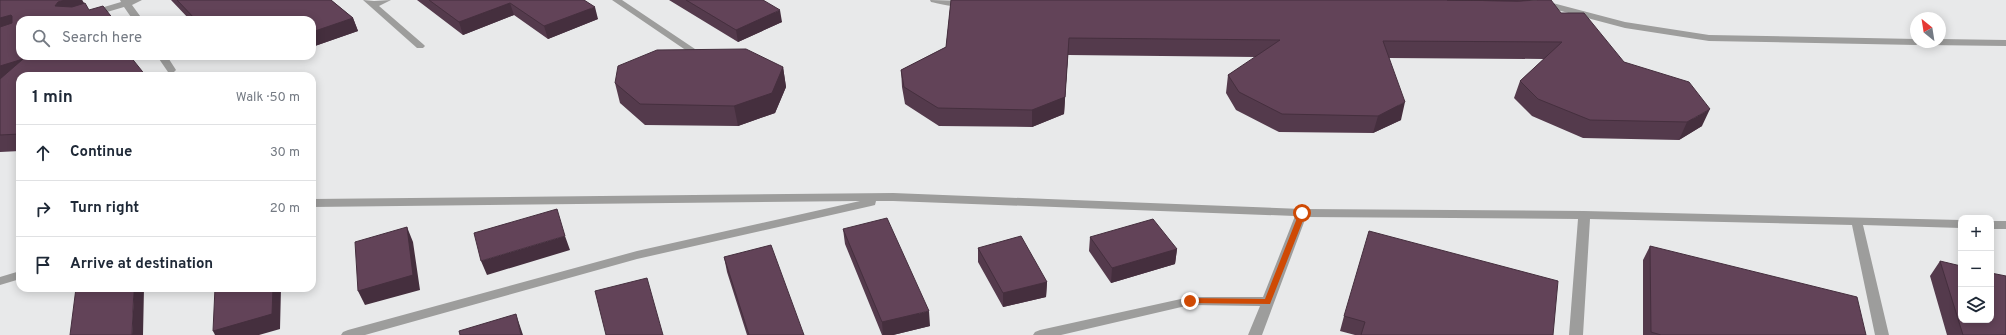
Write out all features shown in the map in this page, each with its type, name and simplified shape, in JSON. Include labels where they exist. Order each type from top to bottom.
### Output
[{"type":"street","points":[[82,16],[126,2],[138,0]]},
{"type":"street","points":[[370,2],[387,0]]},
{"type":"street","points":[[616,0],[690,49]]},
{"type":"street","points":[[934,0],[948,3],[976,4]]},
{"type":"street","points":[[126,2],[135,16]]},
{"type":"street","points":[[370,2],[420,46]]},
{"type":"street","points":[[1543,5],[1625,25],[1710,38],[1910,42]]},
{"type":"street","points":[[1946,42],[2006,43]]},
{"type":"street","points":[[165,60],[171,70]]},
{"type":"street","points":[[348,335],[637,255],[893,197]]},
{"type":"street","points":[[316,204],[893,197],[1302,213],[1584,215],[1856,223],[1958,224]]},
{"type":"street","points":[[1255,335],[1302,213]]},
{"type":"street","points":[[1576,335],[1584,215]]},
{"type":"street","points":[[1856,223],[1882,335]]},
{"type":"street","points":[[1994,225],[2006,225]]},
{"type":"street","points":[[0,281],[16,276]]},
{"type":"street","points":[[1040,335],[1190,301],[1268,302]]},
{"type":"building","points":[[0,0],[65,0],[58,2],[55,6],[72,7],[85,3],[89,10],[103,6],[111,16],[16,16],[16,60],[20,60],[0,66],[0,27],[12,23],[12,16],[0,18]]},
{"type":"building","points":[[177,0],[331,0],[353,18],[316,31],[316,16],[192,16]]},
{"type":"building","points":[[429,0],[584,0],[595,7],[544,26],[510,3],[459,22]]},
{"type":"building","points":[[686,0],[763,0],[780,10],[736,30]]},
{"type":"building","points":[[951,0],[1551,0],[1561,13],[1584,13],[1624,62],[1689,82],[1710,109],[1687,122],[1590,120],[1538,99],[1520,81],[1562,42],[1383,41],[1405,102],[1378,116],[1282,114],[1239,92],[1228,75],[1280,40],[1069,38],[1065,97],[1032,110],[938,108],[904,87],[901,70],[946,47]]},
{"type":"building","points":[[1447,0],[1528,0],[1518,1]]},
{"type":"building","points":[[746,49],[783,67],[772,93],[734,106],[640,104],[615,83],[618,66],[657,50]]},
{"type":"building","points":[[22,60],[133,60],[143,72],[16,72],[16,134],[0,135],[0,79]]},
{"type":"building","points":[[557,209],[565,236],[481,261],[474,233]]},
{"type":"building","points":[[887,218],[929,311],[882,322],[843,229]]},
{"type":"building","points":[[1153,219],[1177,249],[1112,268],[1090,237]]},
{"type":"building","points":[[407,227],[413,275],[358,291],[355,242]]},
{"type":"building","points":[[1369,231],[1558,281],[1553,335],[1361,335],[1365,322],[1344,316]]},
{"type":"building","points":[[1021,236],[1047,282],[1003,293],[978,248]]},
{"type":"building","points":[[771,245],[804,335],[749,335],[724,257]]},
{"type":"building","points":[[1650,246],[1857,297],[1866,335],[1661,335],[1651,332]]},
{"type":"building","points":[[1940,261],[1958,265],[1958,319]]},
{"type":"building","points":[[1994,274],[2006,276],[2006,335],[1963,335],[1959,323],[1994,323]]},
{"type":"building","points":[[647,278],[663,335],[606,335],[595,291]]},
{"type":"building","points":[[75,292],[134,292],[132,335],[70,335]]},
{"type":"building","points":[[215,292],[273,292],[272,314],[213,331]]},
{"type":"building","points":[[516,314],[521,335],[460,335],[459,331]]},
{"type":"route","points":[[1190,301],[1268,302],[1302,213]]}]
